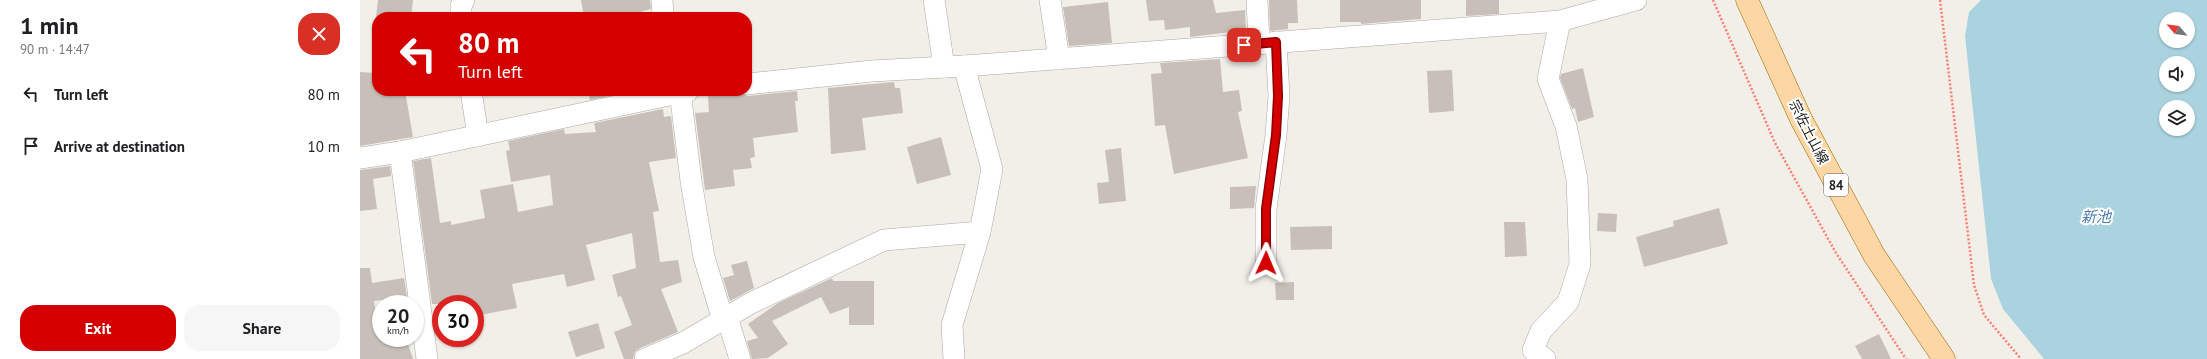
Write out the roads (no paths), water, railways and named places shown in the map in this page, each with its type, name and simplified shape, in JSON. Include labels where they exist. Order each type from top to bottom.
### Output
[{"type":"main road","name":"宗佐土山線","points":[[1747,0],[1801,119],[1874,255],[1944,359]]},
{"type":"street","points":[[461,12],[461,6],[464,0]]},
{"type":"street","points":[[662,0],[663,12]]},
{"type":"street","points":[[934,0],[954,66],[992,169],[980,232],[952,326],[954,359]]},
{"type":"street","points":[[1050,0],[1059,59]]},
{"type":"street","points":[[1256,0],[1268,43],[1278,96],[1276,135],[1266,209],[1266,263]]},
{"type":"street","points":[[752,83],[872,71],[1059,59],[1560,21],[1636,0]]},
{"type":"street","points":[[1545,359],[1533,350],[1541,331],[1568,302],[1580,264],[1577,179],[1566,126],[1548,79],[1560,21]]},
{"type":"street","points":[[472,96],[478,136]]},
{"type":"street","points":[[360,158],[400,152],[664,96]]},
{"type":"street","points":[[683,96],[690,181],[704,257],[740,359]]},
{"type":"street","points":[[400,152],[427,359]]},
{"type":"street","points":[[645,359],[682,343],[751,303],[884,240],[980,232]]},
{"type":"water","name":"新池","points":[[1981,0],[2207,0],[2207,359],[2044,359],[2003,309],[1991,279],[1965,36],[1969,12]]}]
